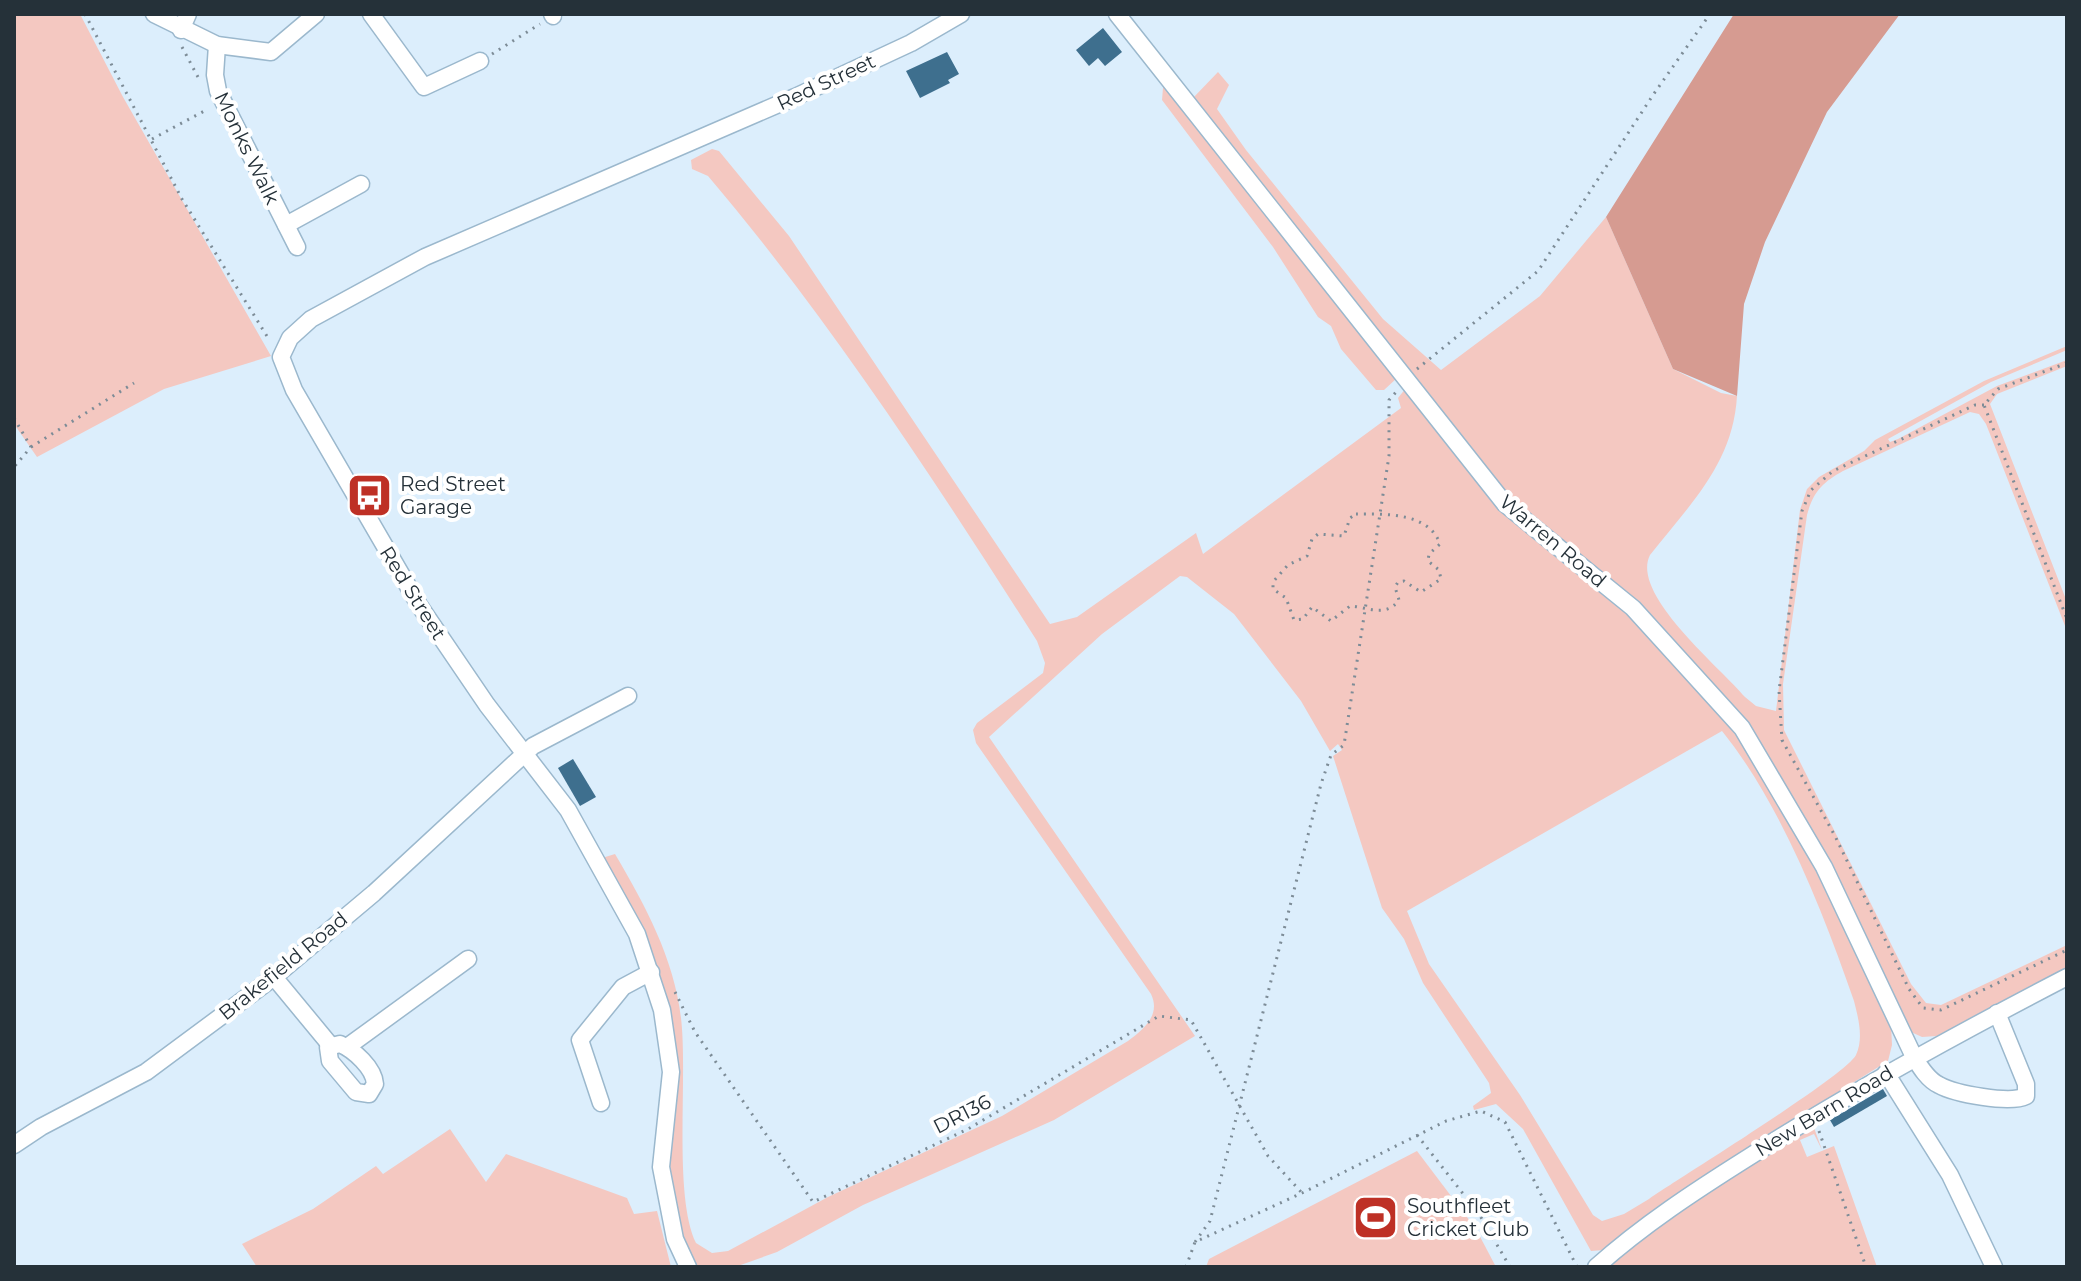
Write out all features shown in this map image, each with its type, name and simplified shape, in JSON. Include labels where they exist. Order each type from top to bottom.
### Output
[{"type":"street","points":[[154,14],[217,45],[271,52],[316,14]]},
{"type":"street","points":[[371,14],[424,87],[480,61]]},
{"type":"street","name":"Red Street","points":[[688,1267],[675,1239],[661,1167],[671,1072],[662,1010],[630,920],[585,836],[527,754],[487,705],[419,605],[301,402],[281,359],[290,338],[315,316],[425,257],[795,97],[911,43],[961,14]]},
{"type":"street","name":"Warren Road","points":[[1117,14],[1163,67],[1505,504],[1633,608],[1742,728],[1824,867],[1914,1057],[1938,1085],[1975,1095],[2021,1099],[2028,1090],[1997,1013]]},
{"type":"street","name":"Monks Walk","points":[[217,45],[215,79],[223,102],[297,247]]},
{"type":"street","points":[[286,225],[361,184]]},
{"type":"street","name":"Brakefield Road","points":[[14,1145],[41,1127],[146,1072],[274,977],[413,859],[533,746],[628,696]]},
{"type":"street","points":[[274,977],[339,1046],[468,959]]},
{"type":"street","points":[[601,1103],[580,1040],[625,985],[650,970]]},
{"type":"street","name":"New Barn Road","points":[[1596,1267],[1661,1214],[1814,1116],[1914,1057],[2067,977]]},
{"type":"street","points":[[1886,1073],[1950,1175],[1994,1267]]},
{"type":"path","points":[[85,14],[182,199],[281,359]]},
{"type":"path","points":[[1186,1267],[1195,1242],[1210,1221],[1321,784],[1331,755],[1344,745],[1390,447],[1389,400],[1405,379],[1538,271],[1710,14]]},
{"type":"path","points":[[480,61],[553,15]]},
{"type":"path","points":[[182,28],[200,81]]},
{"type":"path","points":[[152,139],[223,102]]},
{"type":"path","points":[[2067,363],[1998,389],[1984,405],[1975,405],[1848,463],[1811,490],[1802,511],[1779,691],[1781,730],[1795,767],[1835,836],[1909,989],[1923,1008],[1941,1010],[2067,950]]},
{"type":"path","points":[[14,467],[31,447],[134,383]]},
{"type":"path","points":[[1984,405],[2067,619]]},
{"type":"path","points":[[14,418],[31,447]]},
{"type":"path","points":[[1356,514],[1412,519],[1431,528],[1440,545],[1428,555],[1428,561],[1439,570],[1441,578],[1421,592],[1399,581],[1395,586],[1399,600],[1396,605],[1375,611],[1367,609],[1345,607],[1335,620],[1329,621],[1312,607],[1297,621],[1291,617],[1288,600],[1271,584],[1288,565],[1307,556],[1316,536],[1328,533],[1344,536],[1350,518],[1356,514]]},
{"type":"path","name":"DR136","points":[[650,970],[669,980],[695,1032],[813,1202],[968,1129],[1159,1016],[1191,1020],[1268,1156],[1302,1193]]},
{"type":"path","points":[[1195,1242],[1446,1121],[1481,1111],[1505,1122],[1577,1267]]},
{"type":"path","points":[[1814,1116],[1866,1267]]},
{"type":"path","points":[[1417,1135],[1479,1214],[1510,1267]]},
{"type":"shaded area","points":[[14,14],[80,14],[123,97],[271,356],[164,389],[37,457],[14,424]]},
{"type":"shaded area","points":[[1734,14],[1900,14],[1827,112],[1765,242],[1744,304],[1737,396],[1673,369],[1606,217]]},
{"type":"shaded area","points":[[1218,72],[1229,85],[1217,109],[1246,150],[1383,319],[1441,370],[1540,296],[1606,217],[1673,369],[1721,393],[1737,396],[1734,420],[1718,463],[1694,500],[1650,555],[1647,571],[1653,589],[1681,629],[1756,706],[1776,711],[1800,510],[1807,489],[1819,477],[1864,451],[1875,440],[1984,381],[2067,346],[2067,350],[1991,382],[1888,439],[1890,442],[1898,439],[1997,386],[2067,360],[2067,366],[1997,394],[1990,404],[2067,602],[2067,631],[1986,424],[1979,414],[1970,412],[1843,471],[1824,484],[1816,494],[1807,515],[1783,684],[1784,730],[1911,984],[1926,1003],[1941,1005],[2067,945],[2067,969],[1937,1036],[1922,1037],[1911,1032],[1742,720],[1519,513],[1193,98]]},
{"type":"shaded area","points":[[1164,76],[1397,378],[1384,390],[1376,390],[1341,349],[1331,326],[1318,317],[1273,247],[1162,100]]},
{"type":"shaded area","points":[[712,149],[719,151],[789,236],[1050,624],[1077,617],[1196,533],[1203,554],[1401,408],[1398,398],[1406,388],[1506,510],[1619,599],[1719,705],[1801,833],[1891,1024],[1892,1045],[1888,1061],[1769,1135],[1604,1250],[1591,1251],[1523,1129],[1496,1104],[1474,1110],[1473,1106],[1491,1093],[1489,1083],[1423,983],[1404,939],[1382,908],[1333,756],[1342,750],[1338,744],[1330,751],[1301,701],[1234,614],[1187,577],[1180,576],[1102,634],[989,737],[1195,1036],[1054,1120],[863,1205],[777,1252],[735,1267],[691,1267],[669,1221],[662,990],[639,924],[602,858],[615,854],[647,912],[672,974],[683,1043],[685,1196],[696,1243],[712,1253],[728,1251],[828,1197],[1002,1116],[1128,1041],[1149,1021],[1154,1002],[976,743],[973,730],[977,723],[1043,673],[1045,663],[1037,641],[921,462],[839,345],[708,176],[692,169],[691,160]],"holes":[[[1722,731],[1782,825],[1829,932],[1854,1001],[1860,1042],[1856,1055],[1845,1066],[1794,1104],[1649,1199],[1624,1214],[1602,1221],[1593,1215],[1520,1095],[1429,964],[1407,911]]]},
{"type":"shaded area","points":[[1813,1125],[1822,1150],[1814,1134],[1800,1140],[1807,1157],[1834,1146],[1877,1267],[1606,1267],[1678,1210]]},
{"type":"shaded area","points":[[450,1129],[486,1182],[506,1154],[627,1198],[634,1214],[657,1211],[671,1267],[257,1267],[242,1244],[313,1209],[376,1166],[383,1174]]},
{"type":"shaded area","name":"Southfleet Cricket Club","points":[[1417,1151],[1476,1229],[1496,1267],[1206,1267],[1209,1259]]},
{"type":"building","points":[[1103,28],[1122,52],[1105,66],[1098,58],[1089,66],[1076,50]]},
{"type":"building","points":[[947,52],[959,74],[948,80],[950,83],[920,98],[906,71]]},
{"type":"building","points":[[573,759],[596,797],[580,806],[558,768]]},
{"type":"building","points":[[1883,1089],[1887,1096],[1834,1127],[1830,1120]]},
{"type":"place","name":"Red Street Garage","points":[[369,495]]},
{"type":"place","name":"Southfleet Cricket Club","points":[[1376,1217]]}]
